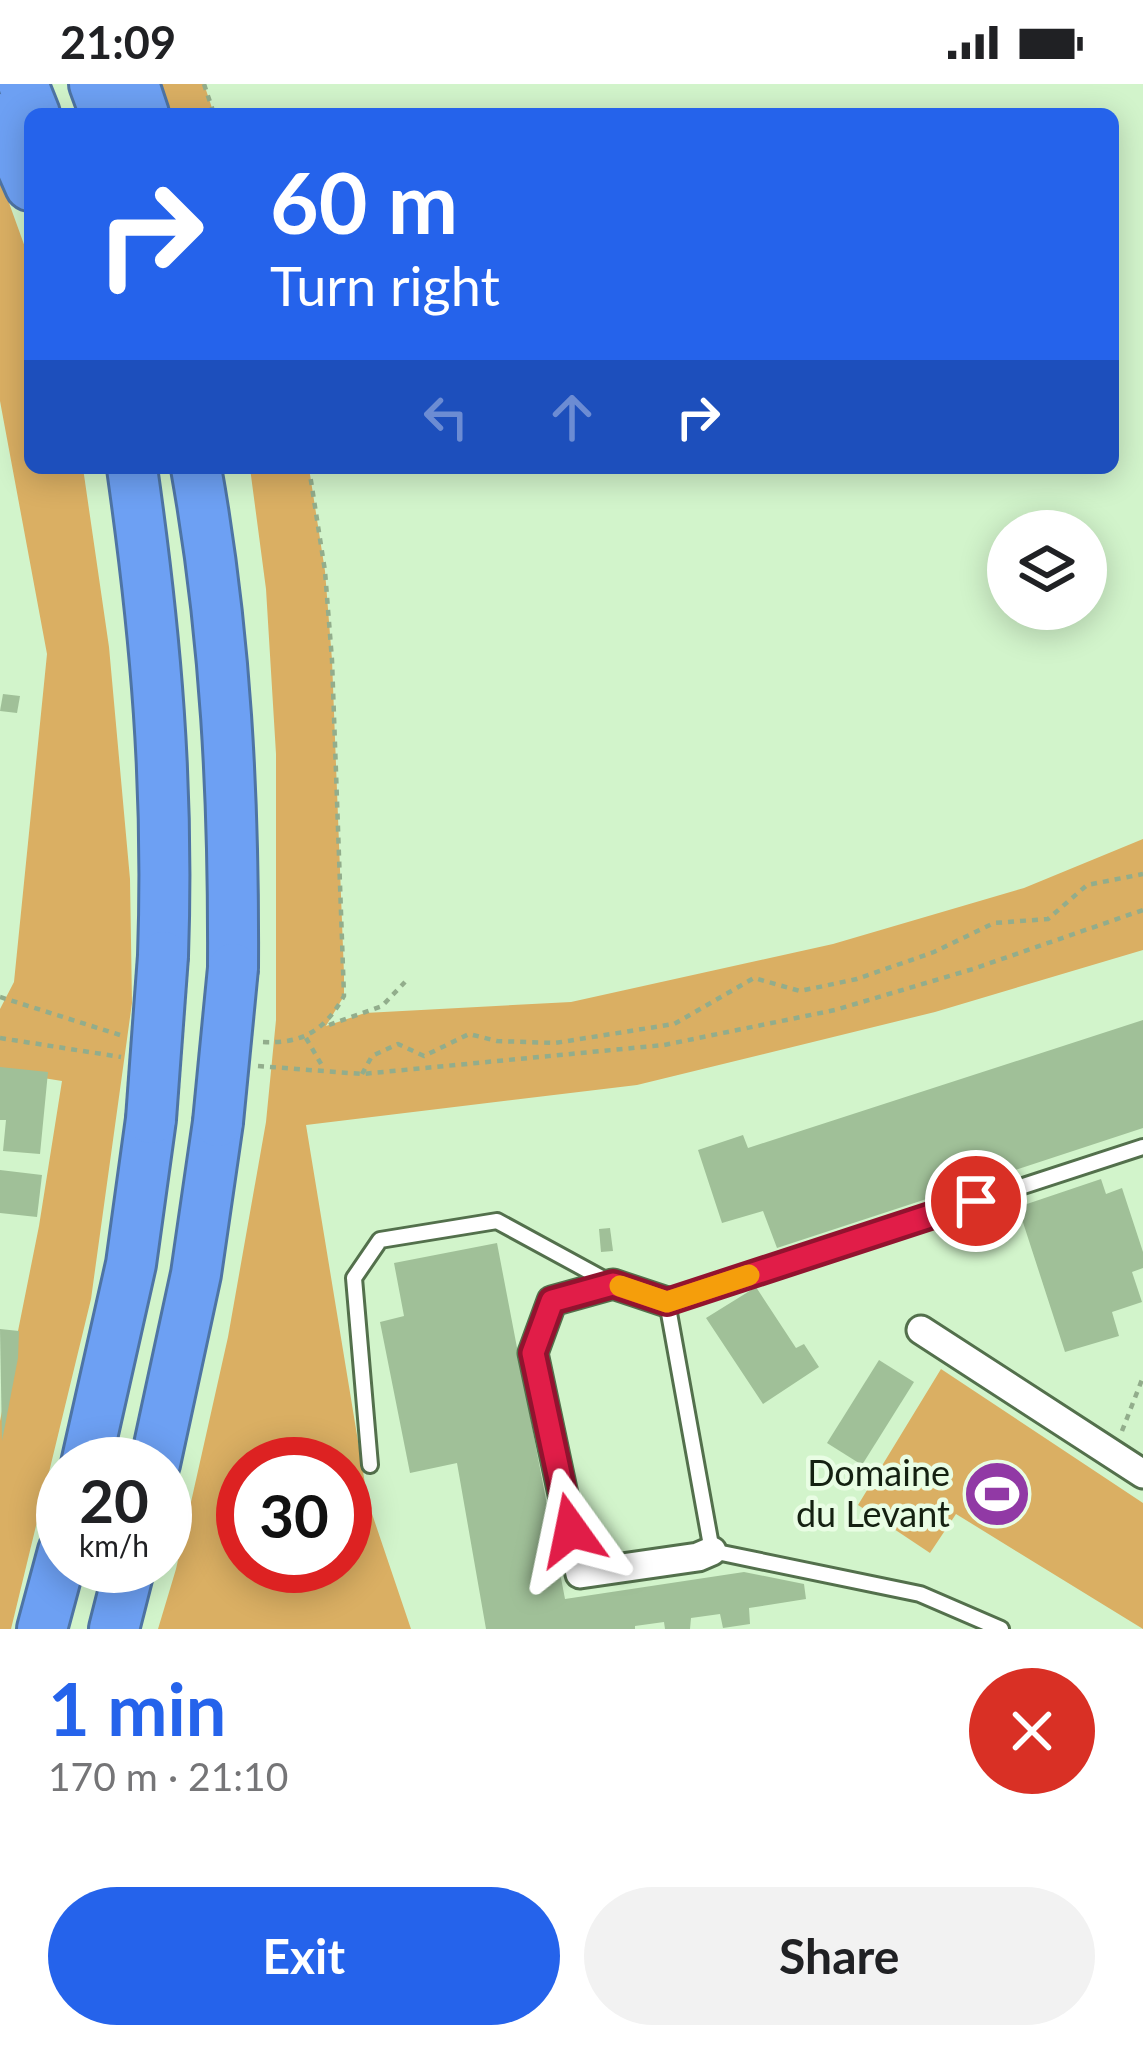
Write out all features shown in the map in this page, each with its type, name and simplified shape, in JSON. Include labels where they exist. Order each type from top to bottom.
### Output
[{"type":"highway","points":[[0,118],[24,172]]},
{"type":"highway","points":[[92,1437],[130,1264],[152,1118],[163,956],[162,719],[133,474]]},
{"type":"highway","points":[[161,1437],[196,1274],[233,968],[229,721],[215,576],[197,474]]},
{"type":"highway","points":[[42,1629],[52,1593]]},
{"type":"highway","points":[[114,1629],[123,1593]]},
{"type":"street","points":[[667,1302],[613,1284],[552,1301],[533,1353],[580,1574],[712,1551]]},
{"type":"street","points":[[921,1330],[1143,1474]]},
{"type":"lane","points":[[1001,1629],[920,1594],[712,1551],[667,1302],[1143,1147]]},
{"type":"lane","points":[[368,1437],[354,1278],[380,1240],[497,1221],[613,1284]]},
{"type":"path","points":[[362,1074],[372,1056],[398,1044],[424,1056],[469,1034],[496,1041],[555,1043],[674,1024],[754,978],[800,991],[857,979],[934,952],[994,923],[1048,919],[1087,885],[1143,874]]},
{"type":"path","points":[[254,1066],[362,1074],[664,1045],[835,1010],[974,969],[1143,910]]},
{"type":"path","points":[[323,1027],[382,1006],[405,982]]},
{"type":"path","points":[[0,1038],[124,1058]]},
{"type":"path","points":[[306,1038],[325,1071]]},
{"type":"path","points":[[1112,1453],[1143,1377]]},
{"type":"shaded area","points":[[161,84],[204,84],[212,108],[169,108]]},
{"type":"shaded area","points":[[0,178],[24,244],[24,474],[84,474],[109,647],[130,879],[132,1003],[91,1299],[58,1437],[36,1437],[36,1526],[11,1629],[0,1629],[0,1421],[62,1081],[0,1071],[0,1009],[14,982],[47,654],[0,401]]},
{"type":"shaded area","points":[[251,474],[310,474],[325,571],[344,974],[344,996],[326,1026],[365,1013],[571,1002],[833,944],[1024,888],[1143,839],[1143,950],[935,1012],[637,1085],[306,1125],[357,1437],[216,1437],[216,1593],[372,1593],[372,1514],[411,1629],[158,1629],[169,1593],[192,1593],[192,1498],[228,1337],[266,1122],[276,1020],[276,754],[266,589]]},
{"type":"shaded area","name":"Domaine du Levant","points":[[941,1369],[1143,1503],[1143,1629],[956,1514],[930,1553],[858,1505]]},
{"type":"building","points":[[3,694],[20,696],[17,713],[0,711]]},
{"type":"building","points":[[1143,1020],[1143,1128],[777,1248],[763,1211],[722,1223],[698,1150],[743,1135],[748,1148]]},
{"type":"building","points":[[0,1067],[48,1072],[40,1154],[3,1151],[6,1120],[0,1120]]},
{"type":"building","points":[[0,1170],[42,1175],[37,1217],[0,1213]]},
{"type":"building","points":[[1101,1179],[1106,1194],[1122,1188],[1143,1252],[1143,1268],[1132,1272],[1142,1302],[1112,1312],[1119,1336],[1065,1352],[1018,1207]]},
{"type":"building","points":[[610,1228],[613,1251],[601,1252],[599,1229]]},
{"type":"building","points":[[497,1243],[565,1599],[744,1572],[804,1584],[806,1599],[749,1608],[750,1624],[723,1628],[720,1614],[691,1618],[690,1629],[665,1629],[664,1622],[635,1629],[486,1629],[457,1463],[410,1473],[380,1322],[404,1316],[394,1263]]},
{"type":"building","points":[[756,1287],[796,1348],[804,1344],[819,1367],[763,1404],[706,1318]]},
{"type":"building","points":[[0,1329],[19,1331],[2,1441]]},
{"type":"building","points":[[879,1360],[914,1382],[862,1465],[827,1443]]},
{"type":"slow traffic","points":[[620,1286],[667,1302],[749,1275]]},
{"type":"place","name":"Domaine du Levant","points":[[997,1494]]},
{"type":"route","points":[[571,1530],[533,1353],[552,1301],[613,1284],[667,1302],[976,1201]]}]
